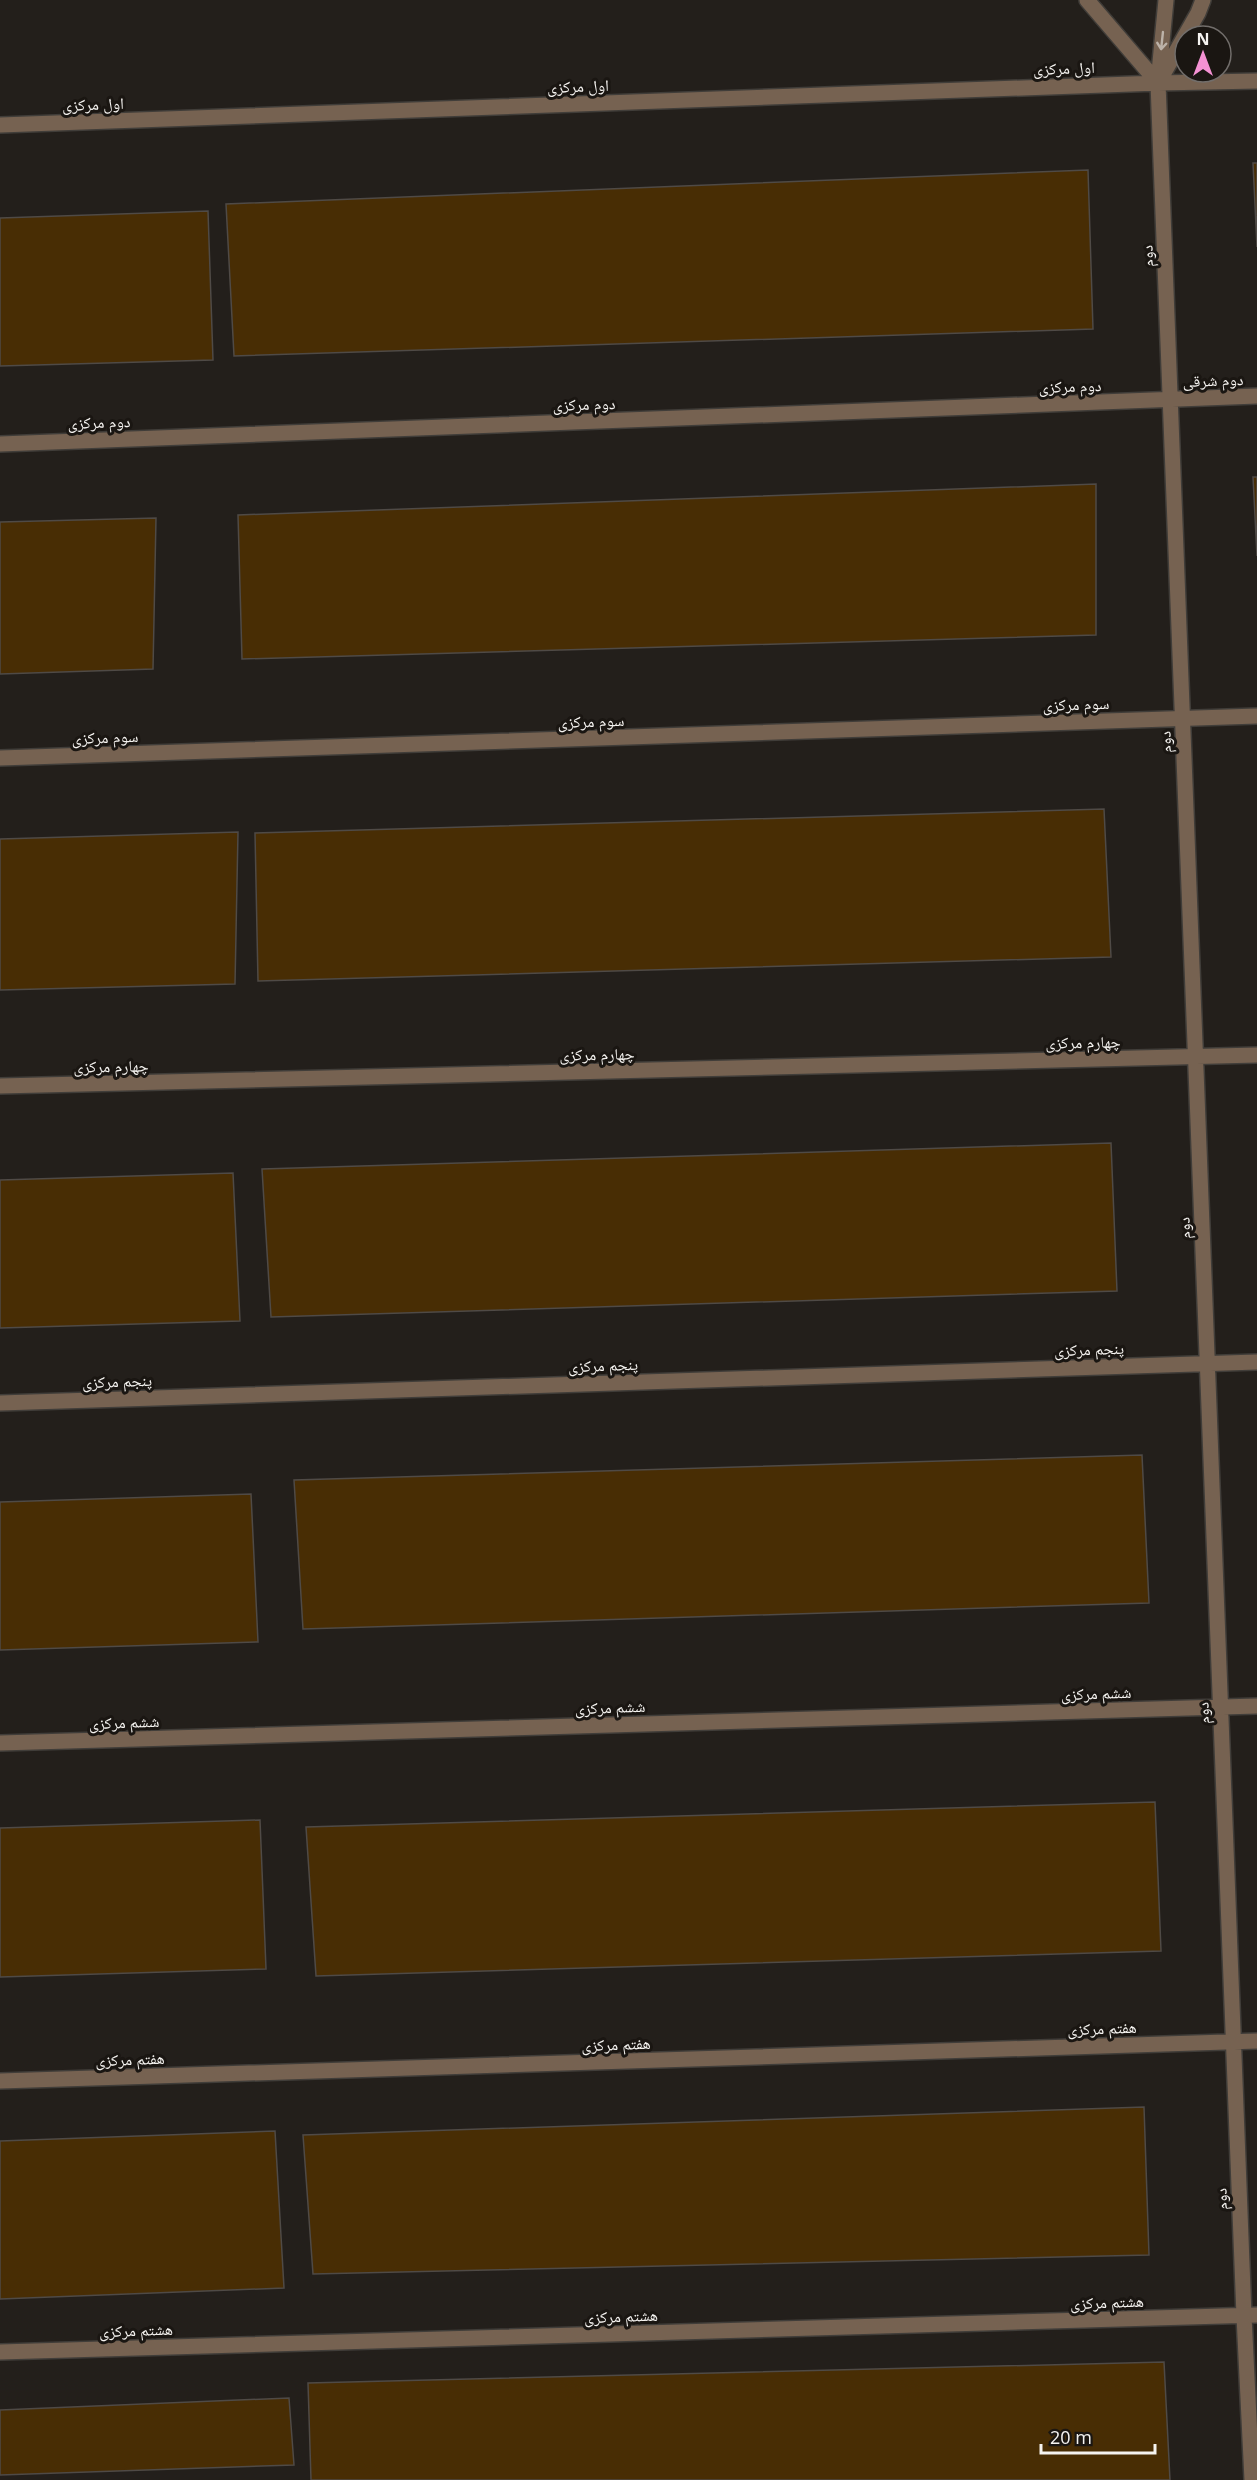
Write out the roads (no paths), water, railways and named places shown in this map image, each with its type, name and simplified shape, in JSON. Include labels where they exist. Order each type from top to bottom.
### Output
[{"type":"lane","points":[[1087,0],[1158,83],[1198,14],[1203,0]]},
{"type":"lane","name":"دوم","points":[[1166,0],[1158,83],[1233,2042],[1250,2316],[1252,2480]]},
{"type":"lane","name":"اول مرکزی","points":[[0,125],[1257,81]]},
{"type":"lane","name":"دوم شرقی","points":[[1170,400],[1257,396]]},
{"type":"lane","name":"دوم مرکزی","points":[[0,444],[1170,400]]},
{"type":"lane","name":"سوم مرکزی","points":[[0,758],[1257,716]]},
{"type":"lane","name":"چهارم مرکزی","points":[[0,1086],[1257,1055]]},
{"type":"lane","name":"پنجم مرکزی","points":[[0,1403],[1257,1362]]},
{"type":"lane","name":"ششم مرکزی","points":[[0,1743],[1257,1706]]},
{"type":"lane","name":"هفتم مرکزی","points":[[0,2081],[1257,2041]]},
{"type":"lane","name":"هشتم مرکزی","points":[[0,2352],[1250,2316]]}]
